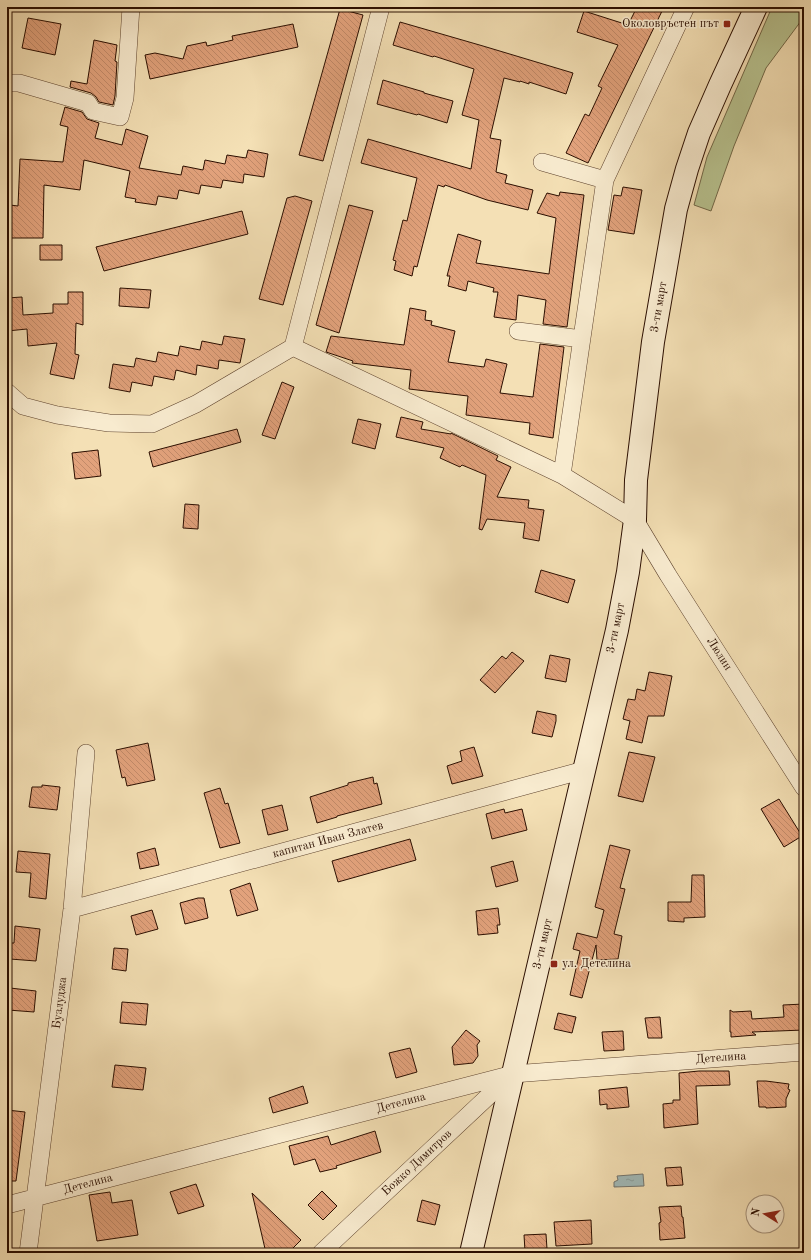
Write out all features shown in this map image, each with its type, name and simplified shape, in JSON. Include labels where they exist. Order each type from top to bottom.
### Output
[{"type":"street","points":[[7,83],[19,83],[88,103],[93,111],[120,117],[125,98],[131,7]]},
{"type":"street","points":[[7,392],[23,406],[57,415],[109,423],[152,424],[196,404],[293,347],[381,7]]},
{"type":"street","points":[[562,475],[605,180],[686,7]]},
{"type":"street","name":"3-ти март","points":[[471,1253],[584,770],[628,572],[635,520],[636,480],[653,342],[676,209],[699,133],[756,7]]},
{"type":"street","points":[[542,162],[605,180]]},
{"type":"street","points":[[518,331],[582,339]]},
{"type":"street","points":[[293,347],[562,475],[635,520]]},
{"type":"street","name":"Люлин","points":[[635,520],[804,788]]},
{"type":"street","name":"Бузлуджа","points":[[28,1253],[72,909],[86,753]]},
{"type":"street","name":"капитан Иван Златев","points":[[72,909],[584,770]]},
{"type":"street","name":"Детелина","points":[[7,1206],[513,1074],[804,1052]]},
{"type":"street","name":"Божко Димитров","points":[[321,1253],[513,1074]]},
{"type":"green space","points":[[772,7],[804,7],[804,17],[766,68],[734,146],[711,211],[694,205],[707,157]]},
{"type":"water","points":[[643,1174],[644,1186],[614,1187],[614,1182],[618,1180],[617,1176]]},
{"type":"building","points":[[637,7],[664,7],[588,163],[566,153],[585,114],[589,116],[602,88],[598,86],[618,45],[577,32],[584,11],[628,25]]},
{"type":"building","points":[[340,9],[363,15],[323,161],[299,155]]},
{"type":"building","points":[[28,18],[61,24],[55,55],[22,48]]},
{"type":"building","points":[[400,22],[573,73],[566,94],[529,82],[529,84],[504,78],[490,138],[501,140],[496,172],[507,175],[505,183],[533,190],[528,210],[487,200],[445,185],[444,187],[438,185],[417,267],[414,266],[412,276],[394,270],[396,261],[393,260],[403,220],[407,221],[417,178],[361,163],[368,139],[471,169],[479,120],[462,115],[474,69],[393,45]]},
{"type":"building","points":[[293,24],[298,47],[150,79],[145,55],[155,53],[183,59],[187,46],[206,42],[207,46],[233,40],[232,36]]},
{"type":"building","points":[[94,40],[117,45],[115,61],[117,62],[115,96],[113,105],[99,102],[91,93],[70,87],[71,81],[87,84]]},
{"type":"building","points":[[383,80],[453,101],[447,123],[377,104]]},
{"type":"building","points":[[65,107],[82,112],[87,119],[99,123],[95,138],[122,145],[126,129],[148,136],[139,168],[181,175],[183,166],[203,170],[205,160],[225,164],[227,155],[246,158],[248,150],[268,154],[264,177],[244,174],[243,183],[223,180],[221,188],[201,185],[199,194],[179,190],[177,199],[158,196],[156,205],[135,202],[136,199],[125,197],[130,171],[84,160],[80,190],[44,185],[43,238],[10,238],[10,205],[18,206],[20,159],[63,162],[68,127],[60,125]]},
{"type":"building","points":[[623,187],[642,190],[634,234],[608,230],[614,195],[621,196]]},
{"type":"building","points":[[560,192],[584,195],[567,327],[543,324],[546,300],[518,295],[516,320],[494,317],[498,292],[493,292],[494,288],[468,281],[466,291],[448,286],[450,276],[447,276],[458,234],[481,241],[476,263],[549,274],[556,218],[537,213],[547,193],[559,196]]},
{"type":"building","points":[[295,196],[312,201],[283,305],[259,299],[287,198]]},
{"type":"building","points":[[349,205],[373,211],[339,333],[316,325]]},
{"type":"building","points":[[242,211],[248,234],[104,271],[96,247]]},
{"type":"building","points":[[40,245],[62,245],[62,260],[40,260]]},
{"type":"building","points":[[120,288],[151,290],[149,308],[119,306]]},
{"type":"building","points":[[68,292],[83,292],[83,325],[76,323],[75,354],[79,355],[74,379],[50,374],[57,343],[28,346],[27,329],[7,331],[7,298],[22,297],[23,315],[53,313],[53,304],[68,304]]},
{"type":"building","points":[[410,308],[426,311],[425,320],[432,321],[431,325],[455,331],[448,362],[484,367],[486,359],[507,364],[500,393],[533,397],[540,344],[564,347],[553,438],[529,434],[530,423],[466,415],[468,396],[409,389],[411,370],[352,363],[353,361],[326,352],[331,336],[404,345]]},
{"type":"building","points":[[224,336],[245,339],[240,363],[219,360],[218,369],[197,365],[196,375],[176,370],[174,380],[154,376],[152,386],[132,382],[130,392],[109,388],[113,364],[134,367],[136,358],[156,362],[158,352],[178,356],[180,346],[200,350],[202,341],[222,345]]},
{"type":"building","points":[[282,382],[294,387],[275,439],[262,435]]},
{"type":"building","points":[[401,417],[423,422],[421,429],[451,433],[498,456],[496,460],[511,467],[497,497],[529,500],[528,508],[544,510],[539,541],[523,538],[525,523],[487,519],[482,530],[479,529],[486,475],[462,465],[460,467],[440,458],[444,448],[396,437]]},
{"type":"building","points":[[358,419],[381,424],[375,449],[352,443]]},
{"type":"building","points":[[237,429],[241,442],[153,467],[149,452]]},
{"type":"building","points":[[98,450],[101,476],[75,479],[72,453]]},
{"type":"building","points":[[185,504],[199,505],[198,529],[183,528]]},
{"type":"building","points":[[541,570],[575,580],[568,603],[535,592]]},
{"type":"building","points":[[512,652],[524,661],[495,693],[480,680],[502,656],[506,659]]},
{"type":"building","points":[[550,655],[570,659],[566,682],[545,678]]},
{"type":"building","points":[[649,672],[672,676],[664,716],[648,716],[642,743],[626,739],[630,721],[623,719],[628,699],[635,700],[637,689],[645,691]]},
{"type":"building","points":[[537,711],[556,715],[552,737],[532,733]]},
{"type":"building","points":[[148,743],[155,780],[127,786],[125,777],[122,778],[116,750]]},
{"type":"building","points":[[474,747],[483,776],[452,784],[447,766],[462,761],[460,751]]},
{"type":"building","points":[[629,752],[655,757],[643,802],[618,796]]},
{"type":"building","points":[[373,777],[374,784],[377,783],[382,804],[317,823],[310,797],[348,785],[348,783]]},
{"type":"building","points":[[42,785],[60,787],[57,810],[29,807],[32,787],[42,787]]},
{"type":"building","points":[[220,788],[225,804],[228,803],[240,843],[220,848],[204,793]]},
{"type":"building","points":[[779,799],[802,836],[784,847],[761,809]]},
{"type":"building","points":[[282,805],[288,830],[268,835],[262,810]]},
{"type":"building","points":[[504,809],[505,813],[522,809],[527,830],[492,839],[486,814]]},
{"type":"building","points":[[410,839],[416,860],[338,882],[332,861]]},
{"type":"building","points":[[610,845],[630,850],[620,888],[625,889],[614,934],[622,936],[618,959],[597,960],[596,945],[582,998],[570,995],[580,951],[573,949],[577,933],[597,938],[604,910],[595,907]]},
{"type":"building","points":[[155,848],[159,865],[140,869],[137,853]]},
{"type":"building","points":[[18,851],[50,854],[46,899],[29,897],[31,873],[16,872]]},
{"type":"building","points":[[513,861],[518,881],[496,887],[491,867]]},
{"type":"building","points":[[692,875],[704,875],[705,917],[684,918],[684,922],[668,921],[668,902],[691,902]]},
{"type":"building","points":[[250,883],[258,910],[237,916],[230,890]]},
{"type":"building","points":[[198,898],[204,898],[208,918],[185,924],[180,903]]},
{"type":"building","points":[[498,908],[500,925],[497,925],[498,933],[478,935],[476,911]]},
{"type":"building","points":[[152,910],[158,929],[136,935],[131,916]]},
{"type":"building","points":[[15,926],[40,929],[36,961],[10,959],[11,943],[14,943]]},
{"type":"building","points":[[114,948],[128,949],[126,971],[112,969]]},
{"type":"building","points":[[10,988],[36,991],[34,1012],[8,1010]]},
{"type":"building","points":[[122,1002],[148,1004],[146,1025],[120,1023]]},
{"type":"building","points":[[804,1004],[804,1030],[752,1032],[756,1035],[731,1037],[730,1010],[733,1012],[751,1011],[752,1019],[784,1017],[783,1005]]},
{"type":"building","points":[[558,1013],[576,1017],[572,1033],[554,1029]]},
{"type":"building","points":[[660,1017],[662,1038],[648,1038],[645,1018]]},
{"type":"building","points":[[466,1030],[480,1041],[477,1045],[478,1056],[473,1063],[454,1065],[452,1047]]},
{"type":"building","points":[[623,1031],[624,1050],[604,1051],[602,1032]]},
{"type":"building","points":[[410,1048],[417,1072],[396,1078],[389,1053]]},
{"type":"building","points":[[115,1065],[146,1068],[143,1090],[112,1087]]},
{"type":"building","points":[[729,1071],[730,1085],[696,1086],[698,1124],[664,1128],[663,1104],[673,1103],[673,1100],[680,1100],[679,1073]]},
{"type":"building","points":[[757,1081],[789,1084],[788,1089],[790,1090],[786,1099],[786,1107],[759,1107]]},
{"type":"building","points":[[303,1086],[308,1103],[273,1113],[269,1098]]},
{"type":"building","points":[[627,1087],[629,1107],[607,1109],[607,1104],[600,1105],[599,1090]]},
{"type":"building","points":[[7,1110],[25,1112],[16,1181],[7,1181]]},
{"type":"building","points":[[375,1131],[381,1152],[336,1166],[337,1168],[320,1172],[315,1159],[294,1165],[289,1146],[328,1136],[331,1145]]},
{"type":"building","points":[[681,1167],[683,1185],[667,1186],[665,1168]]},
{"type":"building","points":[[196,1184],[204,1206],[178,1214],[170,1192]]},
{"type":"building","points":[[322,1191],[337,1206],[323,1220],[308,1205]]},
{"type":"building","points":[[110,1192],[112,1203],[132,1200],[138,1235],[97,1241],[89,1195]]},
{"type":"building","points":[[252,1193],[301,1240],[288,1253],[266,1253]]},
{"type":"building","points":[[422,1200],[440,1205],[435,1225],[417,1221]]},
{"type":"building","points":[[681,1206],[685,1238],[660,1240],[659,1223],[661,1222],[659,1207]]},
{"type":"building","points":[[591,1220],[592,1244],[556,1246],[554,1222]]},
{"type":"building","points":[[546,1234],[547,1249],[525,1251],[524,1235]]},
{"type":"place","name":"Околовръстен път","points":[[727,24]]},
{"type":"place","name":"ул. Детелина","points":[[554,964]]}]
